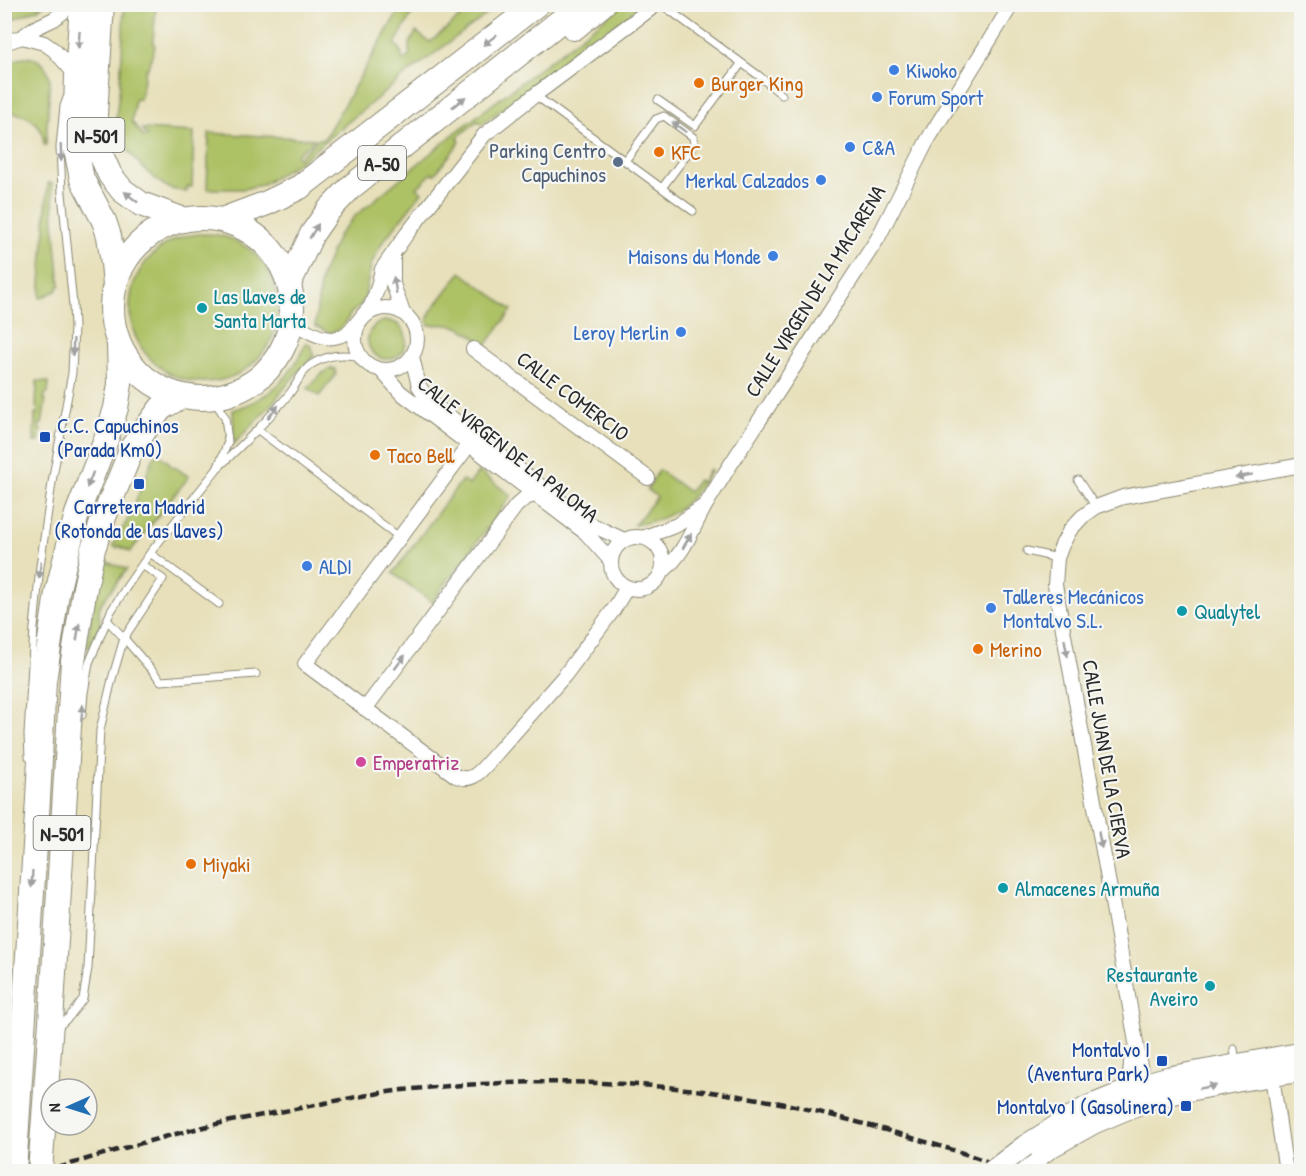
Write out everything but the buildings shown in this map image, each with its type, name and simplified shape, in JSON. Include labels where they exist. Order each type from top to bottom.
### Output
[{"type":"highway","name":"N-501","points":[[82,4],[75,144],[82,178],[107,229],[115,287]]},
{"type":"highway","name":"N-501","points":[[102,4],[95,115],[96,138],[102,157],[110,175],[122,190],[141,204],[184,220]]},
{"type":"highway","name":"A-50","points":[[222,220],[267,203],[300,187],[537,4]]},
{"type":"highway","name":"A-50","points":[[289,284],[312,234],[328,210],[351,187],[582,4]]},
{"type":"highway","points":[[504,67],[573,29],[603,4]]},
{"type":"highway","points":[[203,218],[222,220],[245,229],[264,243],[279,262],[289,284],[292,304],[291,321],[284,346],[272,366],[255,382],[235,393],[212,398],[182,396],[162,389],[144,377],[130,361],[119,343],[113,315],[115,287],[124,264],[140,243],[160,228],[184,220],[203,218]]},
{"type":"highway","name":"N-501","points":[[14,1163],[15,1098],[38,799],[44,681],[57,593],[77,514],[116,408],[120,384],[119,343]]},
{"type":"highway","name":"N-501","points":[[41,1161],[73,661],[87,576],[93,549],[133,446],[161,408],[182,396]]},
{"type":"main road","points":[[1017,1172],[1049,1148],[1151,1090],[1157,1079],[1235,1057],[1302,1053]]},
{"type":"main road","points":[[991,1172],[1025,1146],[1087,1107],[1123,1092],[1228,1083],[1302,1071]]},
{"type":"street","points":[[4,43],[22,37],[54,19],[63,12],[68,4]]},
{"type":"street","points":[[393,255],[393,284],[403,313],[412,323],[417,335],[417,346],[412,357],[404,365],[393,370],[381,370],[370,366],[361,357],[356,345],[357,331],[368,314],[382,269],[406,235],[484,135],[659,4]]},
{"type":"street","name":"CALLE VIRGEN DE LA MACARENA","points":[[662,572],[674,562],[687,542],[705,505],[878,238],[927,141],[1012,4]]},
{"type":"street","points":[[22,37],[44,43],[54,50],[77,76]]},
{"type":"street","points":[[368,314],[379,309],[392,309],[403,313]]},
{"type":"street","name":"CALLE COMERCIO","points":[[473,349],[648,478]]},
{"type":"street","name":"CALLE VIRGEN DE LA PALOMA","points":[[412,357],[419,386],[428,400],[591,524],[624,540]]},
{"type":"street","name":"CALLE VIRGEN DE LA PALOMA","points":[[381,370],[400,392],[586,533],[611,561]]},
{"type":"street","points":[[469,445],[305,664],[456,776],[465,778],[476,776],[566,675],[614,609],[627,587]]},
{"type":"street","points":[[1096,507],[1122,497],[1302,465]]},
{"type":"street","points":[[365,709],[516,506],[525,498],[535,495]]},
{"type":"street","name":"CALLE VIRGEN DE LA MACARENA","points":[[645,537],[677,525],[705,505]]},
{"type":"street","name":"CALLE JUAN DE LA CIERVA","points":[[1096,507],[1070,530],[1062,545],[1057,558],[1055,585],[1141,1072],[1151,1090]]},
{"type":"street","points":[[645,537],[656,545],[663,558],[662,572],[648,587],[638,589],[627,587],[618,581],[612,572],[611,561],[615,549],[624,540],[645,537]]},
{"type":"street","name":"CALLE JUAN DE LA CIERVA","points":[[1123,1092],[1130,1075],[1135,1034]]},
{"type":"street","points":[[1272,1076],[1286,1172]]},
{"type":"lane","points":[[659,4],[782,94]]},
{"type":"lane","points":[[658,100],[695,126],[741,64]]},
{"type":"lane","points":[[29,761],[28,735],[34,628],[40,566],[72,365],[73,305],[60,147],[64,106],[77,76]]},
{"type":"lane","points":[[535,95],[693,212]]},
{"type":"lane","points":[[625,161],[659,117],[664,116],[693,137],[694,145],[662,188]]},
{"type":"lane","points":[[4,128],[8,136],[4,137]]},
{"type":"lane","points":[[291,321],[322,335],[339,335],[373,300]]},
{"type":"lane","points":[[291,321],[308,335],[321,340],[340,340],[357,331]]},
{"type":"lane","points":[[81,724],[89,663],[111,611],[150,553],[217,469],[258,430],[310,364],[337,354],[361,357]]},
{"type":"lane","points":[[212,398],[225,417],[228,442],[217,469]]},
{"type":"lane","points":[[258,430],[400,537]]},
{"type":"lane","points":[[1078,480],[1096,507]]},
{"type":"lane","points":[[1027,551],[1057,558]]},
{"type":"lane","points":[[150,553],[219,603]]},
{"type":"lane","points":[[51,1028],[69,1017],[83,999],[88,968],[100,730],[124,638],[163,579],[142,565]]},
{"type":"lane","points":[[108,621],[161,681],[256,674]]},
{"type":"lane","points":[[31,770],[38,799]]},
{"type":"lane","points":[[51,1028],[64,943]]},
{"type":"green space","points":[[9,5],[44,5],[11,20]]},
{"type":"green space","points":[[124,5],[156,5],[153,41],[155,46],[146,69],[140,99],[135,99],[132,122],[144,137],[147,136],[142,129],[194,132],[192,187],[187,187],[187,192],[169,188],[153,177],[129,152],[119,134],[116,117]]},
{"type":"green space","points":[[402,5],[417,5],[395,44],[400,49],[403,61],[410,55],[409,46],[416,32],[430,42],[470,9],[443,5],[499,5],[403,77],[301,161],[262,185],[243,189],[207,189],[209,133],[315,139],[296,155],[298,158],[318,139],[324,139]]},
{"type":"green space","points":[[622,5],[642,5],[482,124],[477,121],[458,137],[460,142],[435,174],[432,173],[417,188],[422,192],[382,243],[371,265],[364,300],[359,307],[351,313],[338,330],[330,333],[315,326],[321,277],[338,236],[354,217],[455,133]]},
{"type":"green space","points":[[24,57],[34,58],[42,63],[50,79],[46,145],[44,145],[37,124],[21,114],[5,111],[5,64]]},
{"type":"green space","points":[[48,183],[52,183],[60,285],[56,291],[40,298]]},
{"type":"green space","points":[[204,234],[232,239],[245,246],[256,256],[266,267],[273,280],[278,308],[273,336],[266,349],[256,360],[245,370],[232,377],[204,382],[176,377],[163,370],[152,360],[142,349],[135,336],[130,308],[135,280],[142,267],[152,256],[163,246],[176,239]]},
{"type":"green space","points":[[461,272],[512,310],[486,345],[460,328],[429,325],[427,320],[431,311]]},
{"type":"green space","points":[[387,321],[400,327],[406,340],[400,353],[387,359],[374,353],[368,340],[374,327]]},
{"type":"green space","points":[[306,342],[310,345],[314,356],[234,444],[233,410],[258,400],[278,385],[293,367]]},
{"type":"green space","points":[[333,368],[336,375],[319,396],[308,388],[322,374]]},
{"type":"green space","points":[[37,381],[49,382],[48,393],[45,394],[44,399],[46,399],[42,424],[39,429],[41,430],[39,442],[34,442],[35,413],[38,413],[36,407]]},
{"type":"green space","points":[[156,452],[174,468],[189,477],[169,499],[152,524],[150,523],[146,528],[148,529],[130,552],[119,546],[117,548],[113,546],[129,517]]},
{"type":"green space","points":[[709,469],[711,470],[696,492],[680,508],[661,519],[634,525],[657,497],[647,489],[659,470],[689,492],[698,480],[702,482]]},
{"type":"green space","points":[[479,471],[511,496],[432,602],[393,573],[462,480],[469,485]]},
{"type":"green space","points":[[101,560],[127,569],[102,602],[99,609],[100,625],[89,648],[86,647]]},
{"type":"railway","points":[[45,1172],[208,1126],[352,1098],[403,1090],[451,1086],[548,1082],[645,1085],[742,1096],[790,1105],[940,1146],[1014,1172]]},
{"type":"place","name":"Kiwoko","points":[[894,70]]},
{"type":"place","name":"Burger King","points":[[699,83]]},
{"type":"place","name":"Forum Sport","points":[[877,97]]},
{"type":"place","name":"C&A","points":[[850,147]]},
{"type":"place","name":"KFC","points":[[659,152]]},
{"type":"place","name":"Parking Centro Capuchinos","points":[[618,162]]},
{"type":"place","name":"Merkal Calzados","points":[[821,180]]},
{"type":"place","name":"Maisons du Monde","points":[[773,256]]},
{"type":"place","name":"Las llaves de Santa Marta","points":[[202,308]]},
{"type":"place","name":"Leroy Merlin","points":[[681,332]]},
{"type":"place","name":"C.C. Capuchinos (Parada Km0)","points":[[45,437]]},
{"type":"place","name":"Taco Bell","points":[[375,455]]},
{"type":"place","name":"Carretera Madrid (Rotonda de las llaves)","points":[[139,484]]},
{"type":"place","name":"ALDI","points":[[307,566]]},
{"type":"place","name":"Talleres Mecánicos Montalvo S.L.","points":[[991,608]]},
{"type":"place","name":"Qualytel","points":[[1182,611]]},
{"type":"place","name":"Merino","points":[[978,649]]},
{"type":"place","name":"Emperatriz","points":[[361,762]]},
{"type":"place","name":"Miyaki","points":[[191,864]]},
{"type":"place","name":"Almacenes Armuña","points":[[1003,888]]},
{"type":"place","name":"Restaurante Aveiro","points":[[1210,986]]},
{"type":"place","name":"Montalvo I (Aventura Park)","points":[[1162,1061]]},
{"type":"place","name":"Montalvo I (Gasolinera)","points":[[1186,1106]]}]
